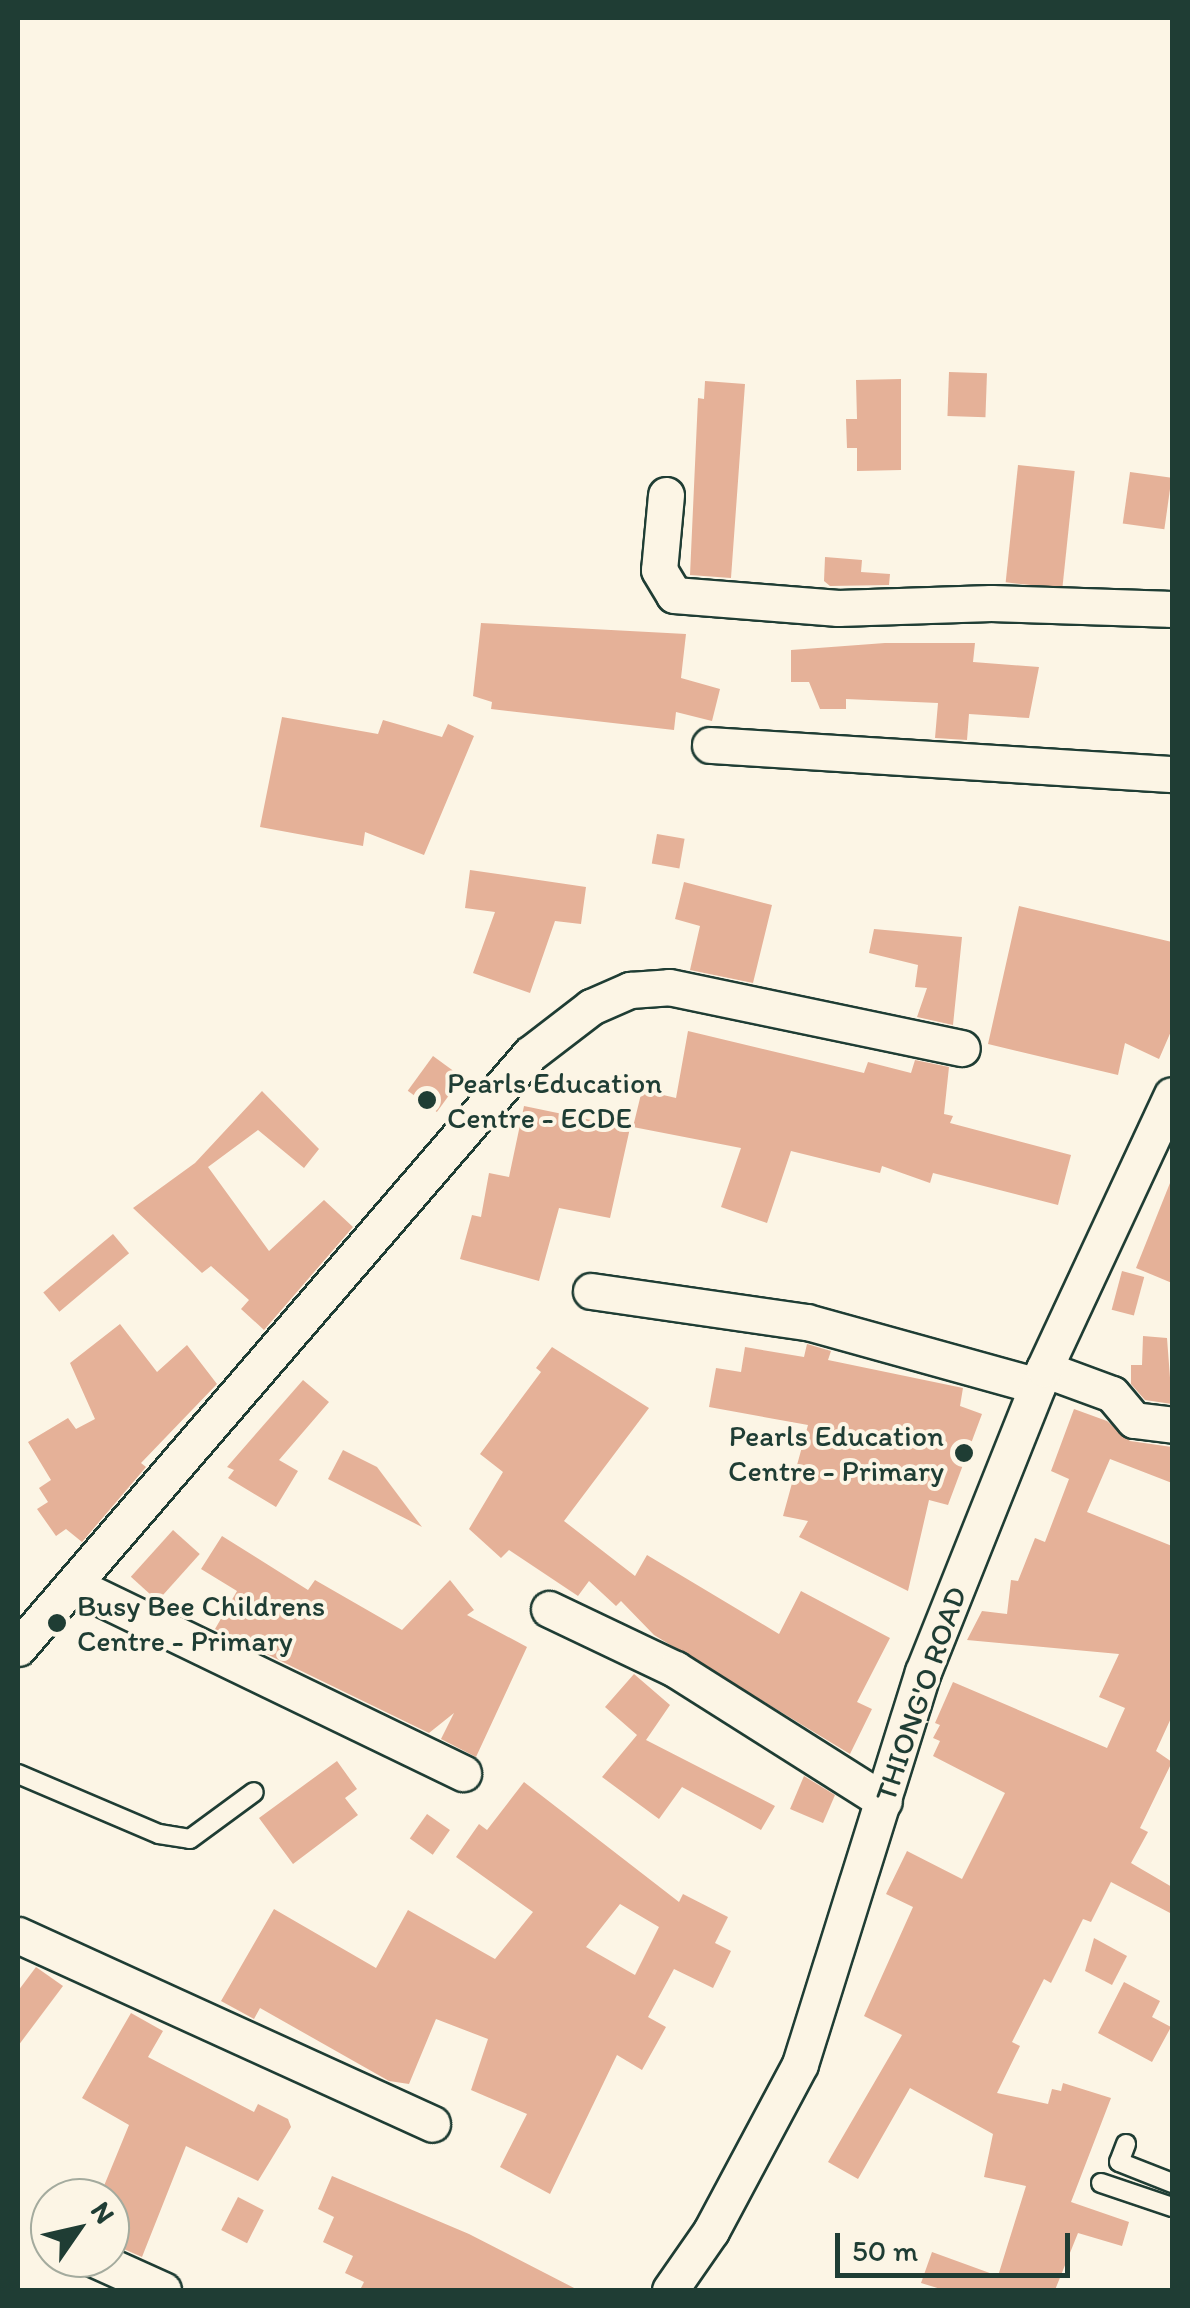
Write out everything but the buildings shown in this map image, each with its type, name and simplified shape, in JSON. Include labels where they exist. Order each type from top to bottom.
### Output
[{"type":"street","points":[[666,495],[659,570],[674,594],[688,598],[838,608],[990,603],[1172,609]]},
{"type":"street","points":[[710,745],[1172,774]]},
{"type":"street","points":[[18,1648],[76,1586],[266,1355],[505,1082],[591,1007],[630,990],[669,986],[962,1048]]},
{"type":"street","name":"THIONG'O ROAD","points":[[670,2290],[711,2231],[800,2064],[923,1672],[1041,1377],[1172,1095]]},
{"type":"street","points":[[591,1291],[807,1322],[1112,1394],[1134,1420],[1172,1425]]},
{"type":"street","points":[[76,1586],[463,1774]]},
{"type":"street","points":[[549,1609],[675,1669],[884,1801]]},
{"type":"street","points":[[18,1935],[432,2124]]},
{"type":"street","points":[[130,2275],[163,2290]]},
{"type":"lane","points":[[18,1774],[159,1834],[190,1838],[254,1792]]},
{"type":"lane","points":[[1126,2144],[1119,2162],[1172,2183]]},
{"type":"lane","points":[[1100,2184],[1172,2207]]},
{"type":"place","name":"Pearls Education Centre - ECDE","points":[[427,1100]]},
{"type":"place","name":"Pearls Education Centre - Primary","points":[[964,1453]]},
{"type":"place","name":"Busy Bee Childrens Centre - Primary","points":[[57,1623]]}]
